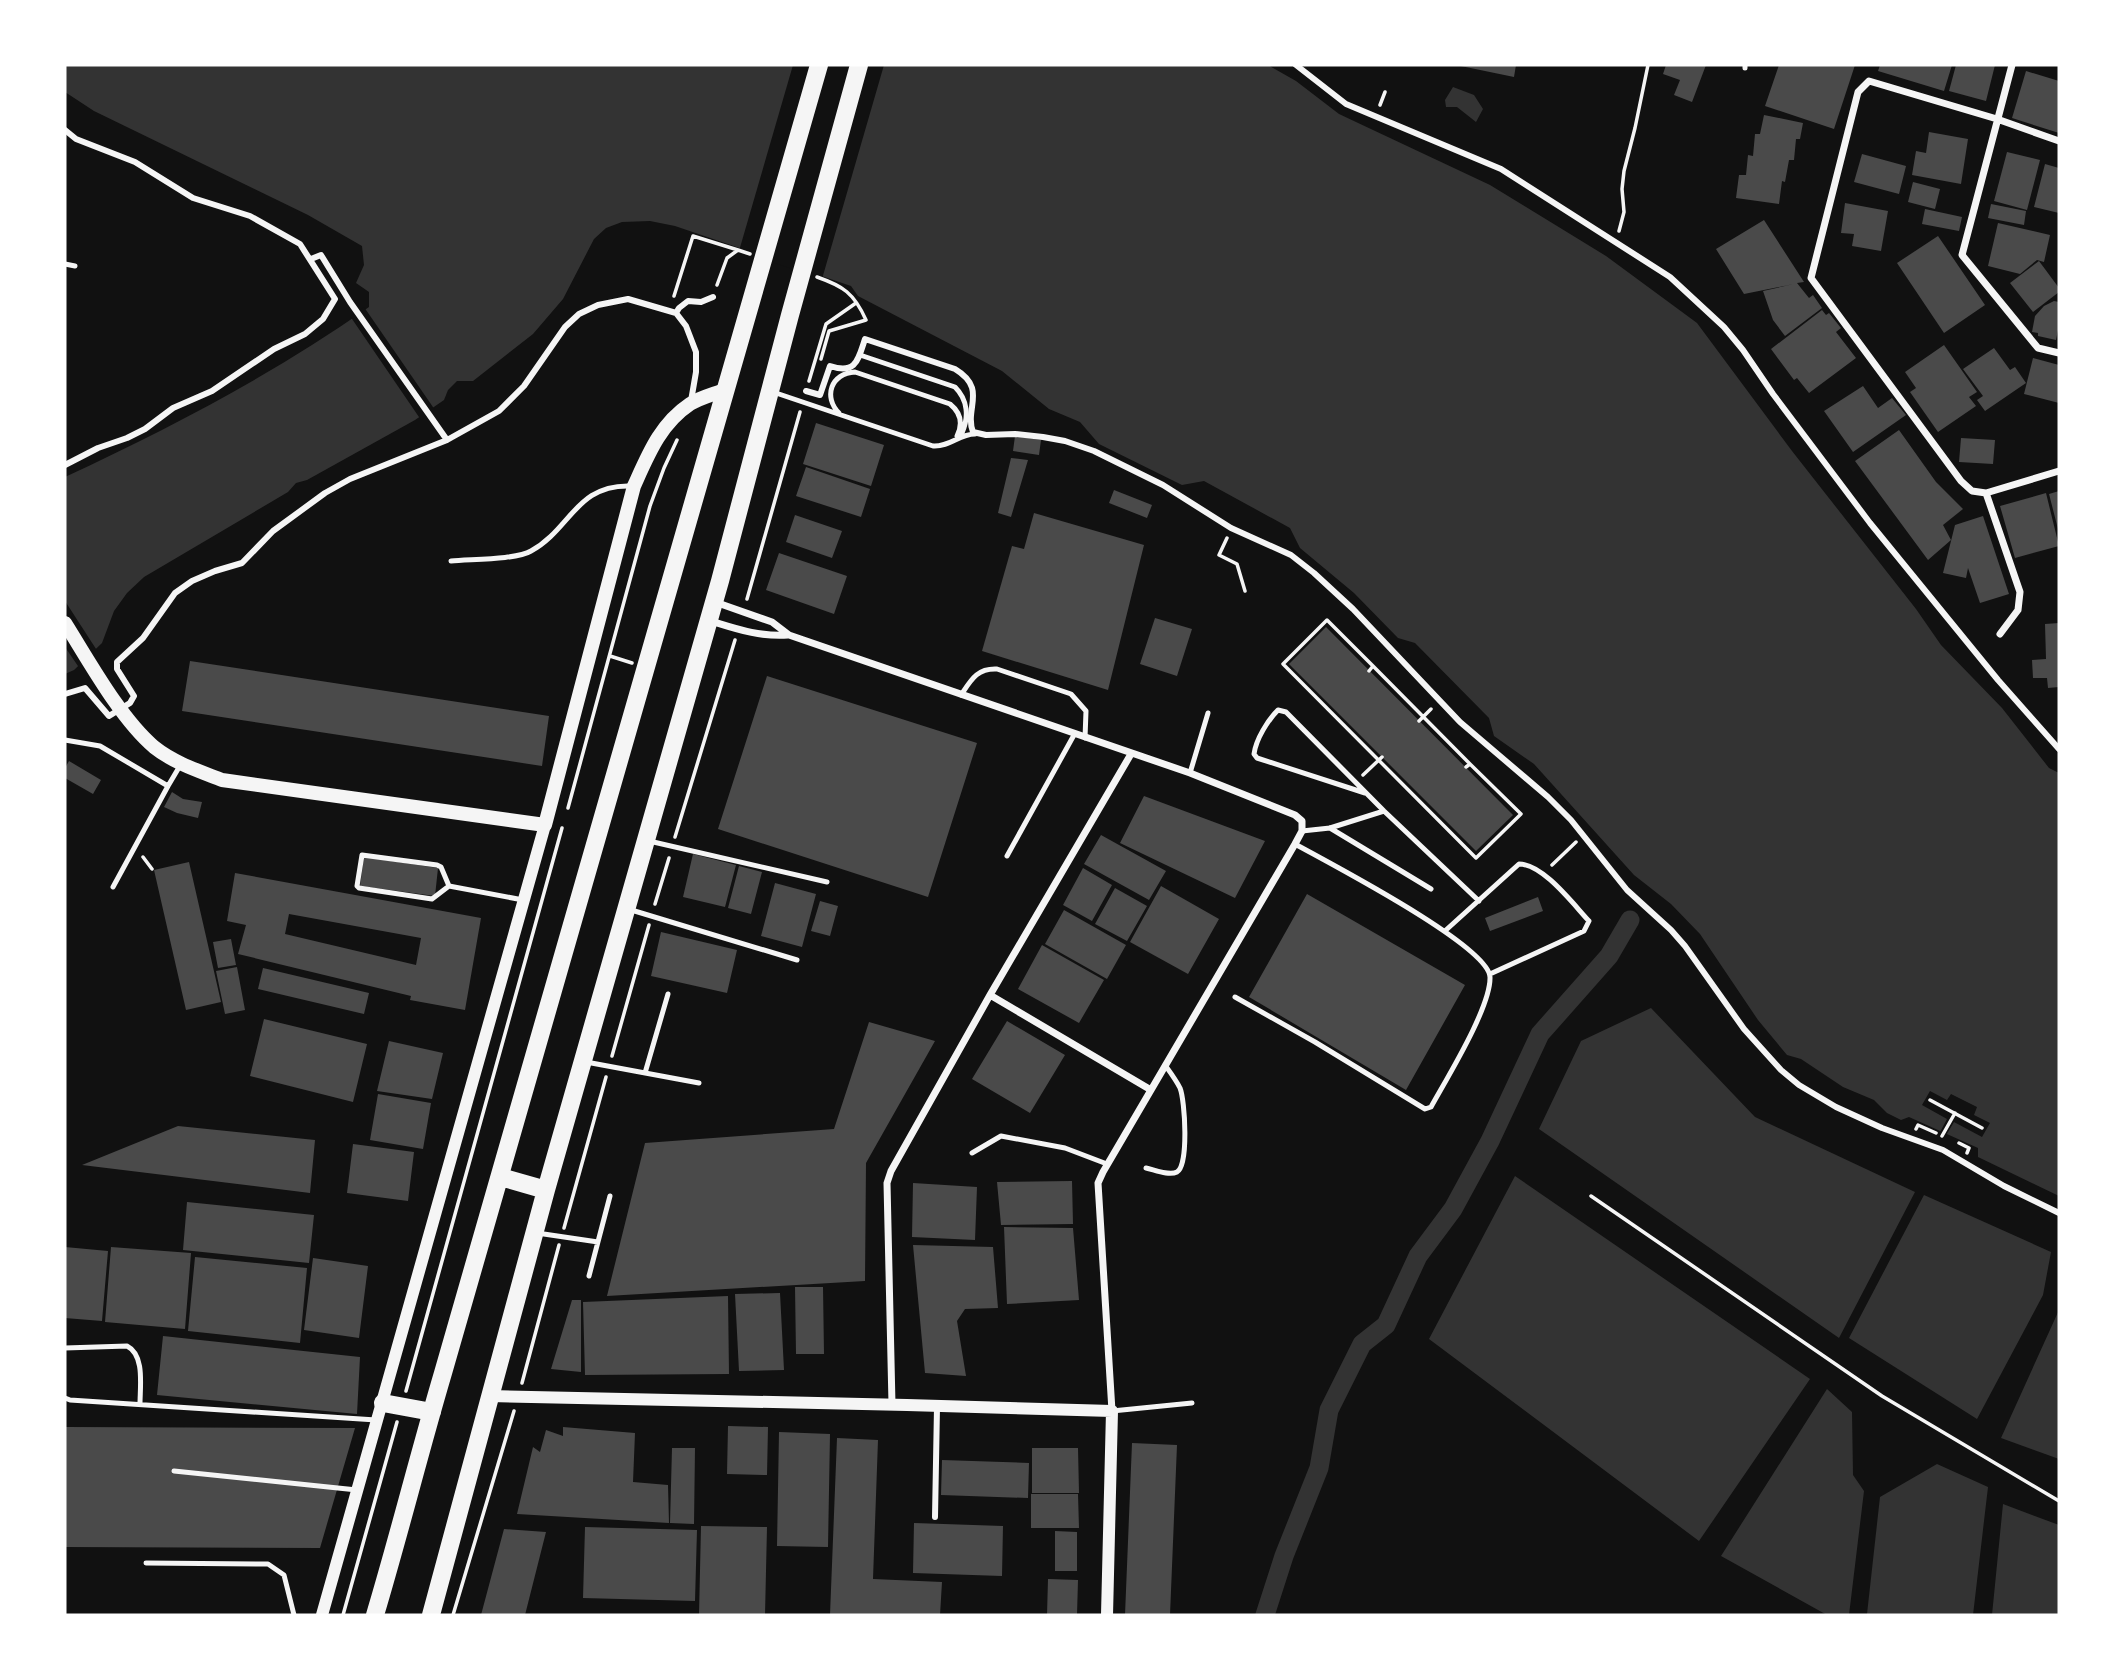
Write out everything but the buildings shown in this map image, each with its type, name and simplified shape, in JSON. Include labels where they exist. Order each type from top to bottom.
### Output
[{"type":"highway","points":[[375,1615],[819,65]]},
{"type":"highway","points":[[431,1615],[625,908],[715,602],[859,65]]},
{"type":"highway","points":[[501,1177],[546,1190]]},
{"type":"highway","points":[[380,1411],[401,1407],[432,1412]]},
{"type":"main road","points":[[65,623],[118,703],[154,747],[181,764],[222,780],[545,825],[634,486],[663,428],[691,404],[727,389]]},
{"type":"street","points":[[1296,65],[1346,104],[1501,169],[1670,276],[1724,327],[1870,523],[1990,670],[2059,749]]},
{"type":"street","points":[[2012,65],[1962,255],[2038,348],[2059,353]]},
{"type":"street","points":[[2059,141],[1997,119],[1869,81],[1858,92],[1811,278],[1961,481],[1972,491],[1986,493],[2059,471]]},
{"type":"street","points":[[65,130],[76,139],[135,162],[193,198],[250,216],[300,244],[335,299],[323,319],[305,334],[274,349],[212,391],[173,408],[145,429],[65,465]]},
{"type":"street","points":[[311,259],[321,255],[350,302],[447,440]]},
{"type":"street","points":[[672,312],[688,301],[701,302],[713,297]]},
{"type":"street","points":[[65,694],[85,688],[109,716],[118,703],[130,703],[134,696],[117,669],[117,662],[143,638],[175,593],[192,581],[242,563],[291,516],[338,485],[447,440],[486,419],[510,400],[536,371],[565,327],[579,314],[598,305],[628,299],[672,312],[686,326],[696,352],[691,404]]},
{"type":"street","points":[[808,392],[820,395],[830,366],[839,369],[858,362],[865,339],[961,372],[973,389],[971,427],[974,432],[1036,436],[1081,446],[1163,485],[1231,528],[1290,555],[1353,609],[1440,701],[1571,820],[1627,890],[1685,946],[1744,1029],[1781,1070],[1836,1107],[1882,1128],[1943,1150],[2004,1186],[2059,1213]]},
{"type":"street","points":[[1986,493],[2020,592],[2018,610],[2000,634]]},
{"type":"street","points":[[715,602],[772,622],[789,635],[1190,773],[1295,815],[1302,821],[1302,831],[1295,844],[1098,1183],[1112,1411],[1107,1615]]},
{"type":"street","points":[[709,620],[738,630],[770,636],[789,635]]},
{"type":"street","points":[[892,1404],[887,1182],[891,1171],[1131,754]]},
{"type":"street","points":[[322,1615],[545,825]]},
{"type":"street","points":[[990,995],[1151,1090]]},
{"type":"street","points":[[490,1396],[1112,1411]]},
{"type":"street","points":[[935,1517],[937,1406]]},
{"type":"lane","points":[[65,264],[75,266]]},
{"type":"lane","points":[[860,355],[955,387],[962,395],[967,408],[961,436]]},
{"type":"lane","points":[[849,418],[833,407],[830,391],[835,380],[841,375],[855,372],[950,404],[961,422],[959,434],[950,443]]},
{"type":"lane","points":[[771,391],[933,446],[943,446],[961,436],[978,434]]},
{"type":"lane","points":[[451,561],[528,553],[540,545],[590,495],[604,488],[634,486]]},
{"type":"lane","points":[[961,695],[973,677],[988,668],[1071,694],[1086,711],[1085,738]]},
{"type":"lane","points":[[1365,793],[1257,758],[1254,754],[1255,747],[1272,716],[1279,710],[1286,712],[1365,793],[1479,901]]},
{"type":"lane","points":[[1190,773],[1208,713]]},
{"type":"lane","points":[[1007,856],[1074,735]]},
{"type":"lane","points":[[65,740],[100,746],[168,786]]},
{"type":"lane","points":[[113,887],[181,764]]},
{"type":"lane","points":[[1302,831],[1330,828],[1384,811]]},
{"type":"lane","points":[[1330,828],[1431,889]]},
{"type":"lane","points":[[646,840],[827,882]]},
{"type":"lane","points":[[1235,998],[1295,1030],[1425,1109],[1431,1107],[1485,1005],[1490,974],[1485,965],[1446,930],[1295,844]]},
{"type":"lane","points":[[449,886],[438,865],[365,854],[360,857],[359,888],[432,899],[449,886],[523,900]]},
{"type":"lane","points":[[1446,930],[1519,864],[1526,864],[1543,874],[1589,921],[1584,931],[1490,974]]},
{"type":"lane","points":[[625,908],[797,960]]},
{"type":"lane","points":[[645,1073],[668,994]]},
{"type":"lane","points":[[583,1062],[699,1083]]},
{"type":"lane","points":[[1146,1168],[1174,1173],[1181,1169],[1185,1161],[1181,1089],[1165,1065]]},
{"type":"lane","points":[[972,1153],[1001,1136],[1065,1148],[1107,1164]]},
{"type":"lane","points":[[589,1276],[610,1196]]},
{"type":"lane","points":[[534,1233],[598,1242]]},
{"type":"lane","points":[[65,1348],[127,1346],[135,1349],[138,1357],[140,1404]]},
{"type":"lane","points":[[65,1398],[140,1404],[380,1411]]},
{"type":"lane","points":[[1112,1411],[1192,1403]]},
{"type":"lane","points":[[174,1471],[357,1490]]},
{"type":"lane","points":[[146,1563],[268,1564],[284,1574],[294,1615]]},
{"type":"path","points":[[1614,239],[1623,223],[1624,171],[1648,65]]},
{"type":"path","points":[[672,312],[694,236],[738,250]]},
{"type":"path","points":[[713,297],[727,258]]},
{"type":"path","points":[[808,392],[829,331],[866,320],[841,286]]},
{"type":"path","points":[[808,392],[826,324],[856,303]]},
{"type":"path","points":[[744,612],[803,403]]},
{"type":"path","points":[[566,816],[650,506],[674,448]]},
{"type":"path","points":[[1231,528],[1219,555],[1237,564],[1245,592]]},
{"type":"path","points":[[1327,620],[1373,666],[1468,766],[1521,814],[1476,858],[1332,709],[1283,664],[1327,620]]},
{"type":"path","points":[[453,1615],[518,1397],[651,916],[738,630]]},
{"type":"path","points":[[1369,671],[1373,666]]},
{"type":"path","points":[[1421,719],[1440,701]]},
{"type":"path","points":[[1355,783],[1380,758]]},
{"type":"path","points":[[342,1615],[562,829]]},
{"type":"path","points":[[1543,874],[1582,836]]},
{"type":"path","points":[[140,854],[152,869]]},
{"type":"path","points":[[1930,1100],[1982,1128]]},
{"type":"path","points":[[1942,1136],[1955,1113]]},
{"type":"path","points":[[1918,1125],[1929,1129]]},
{"type":"path","points":[[1957,1142],[1969,1148]]},
{"type":"path","points":[[1591,1196],[1882,1396],[2059,1501]]},
{"type":"shaded area","points":[[65,65],[1268,65],[1296,81],[1339,114],[1490,185],[1606,256],[1697,323],[1941,645],[2002,708],[2049,768],[2059,773],[2059,1196],[1978,1157],[1978,1148],[1909,1117],[1901,1120],[1887,1113],[1874,1100],[1843,1087],[1801,1059],[1787,1055],[1758,1020],[1700,934],[1671,904],[1634,875],[1534,764],[1494,736],[1489,718],[1415,643],[1398,638],[1354,593],[1300,548],[1290,528],[1204,481],[1182,485],[1099,444],[1080,422],[1049,409],[1002,371],[858,296],[851,286],[675,226],[650,221],[622,222],[606,228],[594,239],[563,299],[533,334],[473,381],[457,381],[448,390],[444,400],[415,420],[307,480],[296,483],[288,492],[144,577],[127,593],[114,611],[102,643],[74,670],[65,674],[65,477],[182,419],[296,355],[369,307],[369,292],[356,283],[364,265],[362,246],[308,215],[94,111],[65,92]]},
{"type":"shaded area","points":[[1453,87],[1474,95],[1483,109],[1476,122],[1457,107],[1446,107],[1445,100]]},
{"type":"shaded area","points":[[1651,1008],[1755,1117],[1915,1192],[1839,1338],[1539,1129],[1581,1041]]},
{"type":"shaded area","points":[[1515,1176],[1810,1379],[1699,1541],[1429,1339]]},
{"type":"shaded area","points":[[1924,1195],[2051,1252],[2043,1295],[1977,1419],[1849,1338]]},
{"type":"shaded area","points":[[2059,1310],[2059,1459],[2001,1438]]},
{"type":"shaded area","points":[[1827,1389],[1852,1412],[1853,1475],[1864,1491],[1849,1615],[1827,1615],[1721,1556]]},
{"type":"shaded area","points":[[1937,1464],[1988,1487],[1973,1615],[1867,1614],[1880,1497]]},
{"type":"shaded area","points":[[2003,1504],[2059,1525],[2059,1615],[1992,1615]]},
{"type":"pier","points":[[793,65],[884,65],[822,279],[739,251]]},
{"type":"pier","points":[[364,307],[435,410],[421,420],[350,316]]},
{"type":"pier","points":[[65,601],[98,652],[80,669],[65,647]]},
{"type":"pier","points":[[1930,1091],[1947,1100],[1951,1094],[1977,1107],[1974,1115],[1990,1123],[1982,1137],[1954,1122],[1945,1137],[1939,1134],[1947,1119],[1922,1105]]},
{"type":"waterway","points":[[1265,1615],[1284,1556],[1319,1468],[1329,1410],[1362,1344],[1386,1325],[1418,1256],[1453,1209],[1490,1141],[1540,1034],[1609,956],[1630,920]]}]
